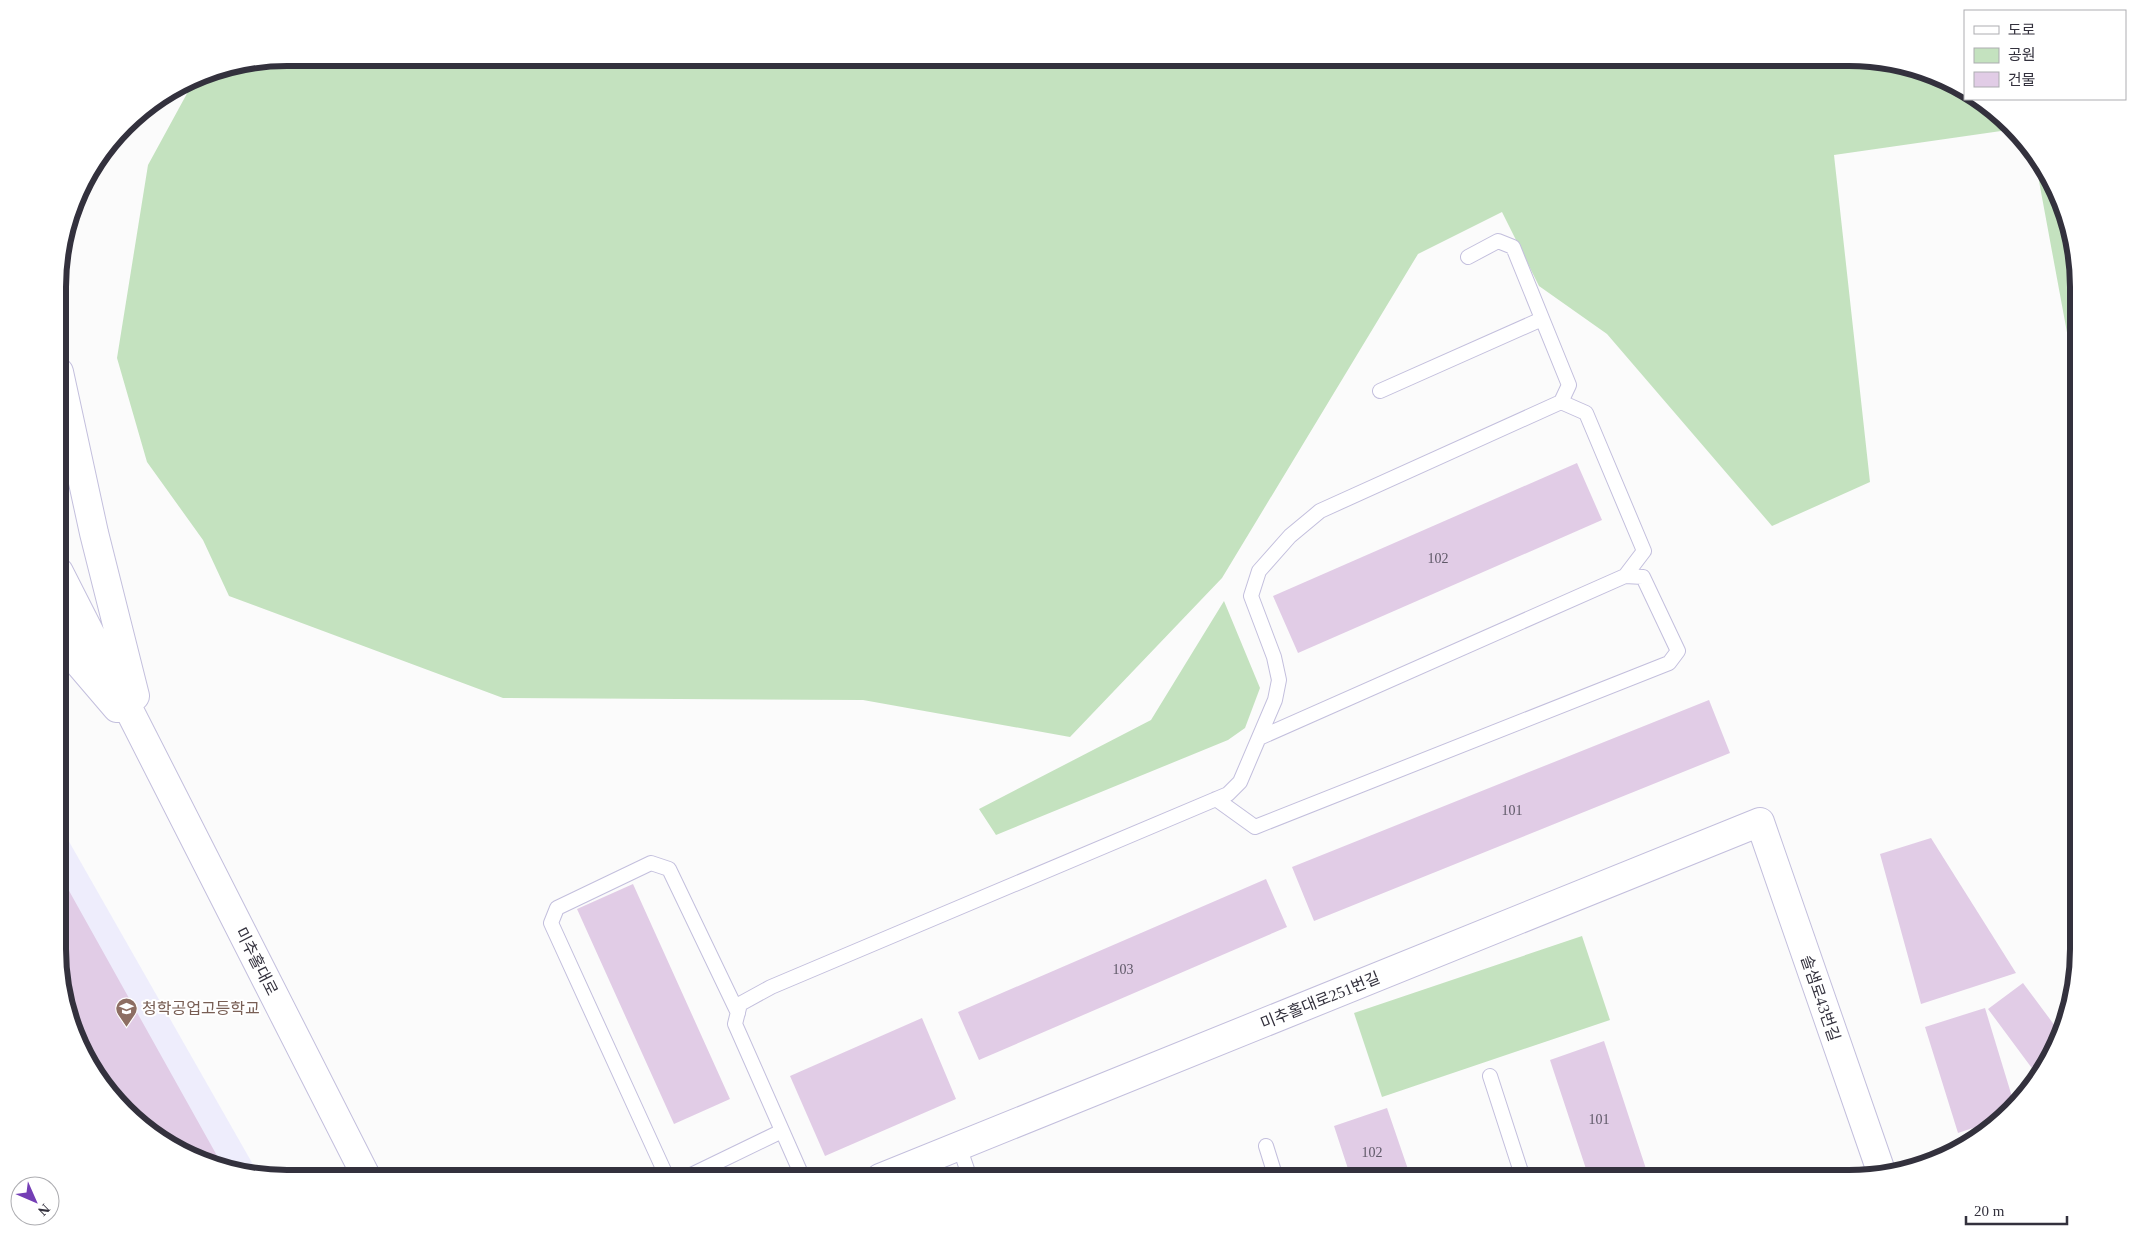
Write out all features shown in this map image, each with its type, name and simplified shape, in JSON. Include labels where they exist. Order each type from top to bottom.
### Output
[{"type":"main road","points":[[66,404],[94,533],[147,744]]},
{"type":"main road","name":"미추홀대로","points":[[66,586],[363,1170]]},
{"type":"main road","name":"미추홀대로","points":[[66,626],[147,744]]},
{"type":"main road","points":[[66,649],[147,744]]},
{"type":"main road","name":"미추홀대로251번길","points":[[900,1170],[1760,822]]},
{"type":"main road","name":"솔샘로43번길","points":[[1760,822],[1880,1168]]},
{"type":"lane","points":[[799,1170],[735,1024],[740,1004],[772,987],[1228,794],[1240,782],[1276,700],[1279,680],[1274,657],[1251,596],[1260,571],[1290,536],[1320,511],[1561,402],[1569,386],[1513,247],[1498,241],[1468,257]]},
{"type":"lane","points":[[1380,391],[1542,319]]},
{"type":"lane","points":[[1561,402],[1586,413],[1644,551],[1625,576]]},
{"type":"lane","points":[[1216,799],[1255,827],[1669,663],[1678,651],[1643,577],[1625,576],[1259,738]]},
{"type":"lane","points":[[664,1170],[551,923],[557,908],[651,863],[670,869],[738,1013]]},
{"type":"lane","points":[[1490,1076],[1520,1170]]},
{"type":"lane","points":[[701,1170],[782,1131]]},
{"type":"lane","points":[[959,1146],[967,1170]]},
{"type":"lane","points":[[1266,1146],[1274,1170]]},
{"type":"shaded area","name":"청학공업고등학교","points":[[66,836],[255,1168],[202,1153],[164,1133],[141,1115],[121,1095],[103,1072],[83,1034],[70,992],[66,949]]},
{"type":"green space","points":[[287,66],[1849,66],[1892,70],[1934,83],[1972,103],[2005,131],[1834,155],[1870,482],[1772,526],[1607,334],[1539,286],[1502,212],[1418,254],[1222,578],[1070,737],[863,700],[503,698],[229,596],[203,540],[147,462],[117,358],[148,165],[190,89],[216,78],[244,70]]},
{"type":"green space","points":[[2037,172],[2053,202],[2066,244],[2070,287],[2070,349]]},
{"type":"green space","points":[[1224,601],[1260,688],[1245,728],[1228,740],[996,835],[979,809],[1151,720]]},
{"type":"green space","points":[[1582,936],[1610,1020],[1382,1097],[1354,1013]]},
{"type":"building","points":[[1577,463],[1602,520],[1298,653],[1273,596]]},
{"type":"building","points":[[1709,700],[1730,753],[1314,921],[1292,867]]},
{"type":"building","points":[[1931,838],[2016,973],[1921,1004],[1880,854]]},
{"type":"building","points":[[1266,879],[1287,927],[979,1060],[958,1012]]},
{"type":"building","points":[[633,884],[730,1099],[674,1124],[577,909]]},
{"type":"building","points":[[66,885],[219,1159],[189,1147],[164,1133],[141,1115],[121,1095],[103,1072],[89,1047],[78,1020],[68,978]]},
{"type":"building","points":[[2023,983],[2056,1027],[2034,1071],[1988,1009]]},
{"type":"building","points":[[1985,1008],[2012,1098],[1982,1125],[1958,1133],[1925,1027]]},
{"type":"building","points":[[922,1018],[956,1099],[825,1156],[790,1076]]},
{"type":"building","points":[[1604,1041],[1646,1170],[1586,1170],[1550,1060]]},
{"type":"building","points":[[1387,1108],[1408,1170],[1348,1170],[1334,1126]]},
{"type":"place","name":"청학공업고등학교","points":[[126,1027]]}]
